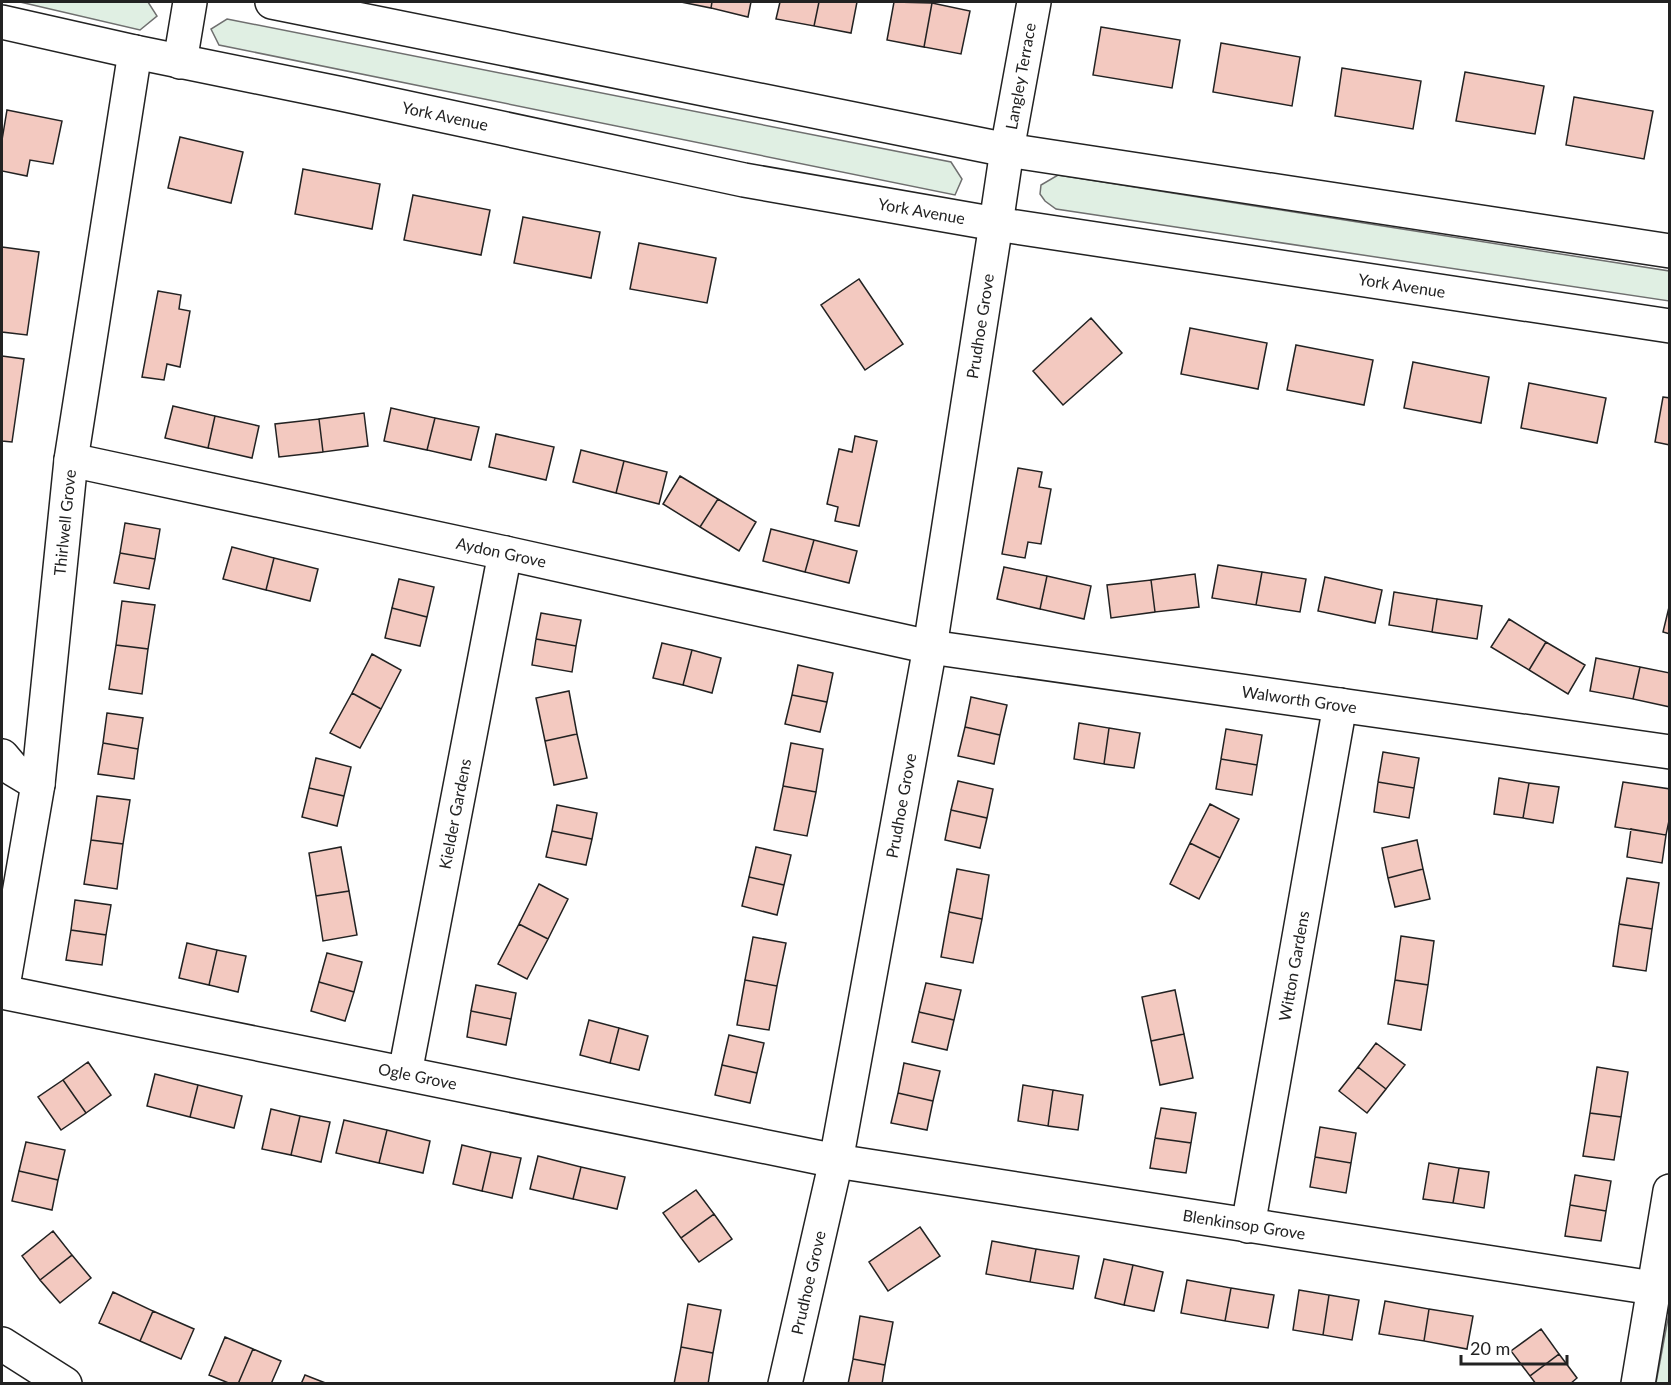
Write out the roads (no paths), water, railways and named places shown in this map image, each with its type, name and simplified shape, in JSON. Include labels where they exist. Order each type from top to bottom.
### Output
[{"type":"street","points":[[180,62],[190,2]]},
{"type":"street","points":[[272,2],[1007,150],[1670,251]]},
{"type":"street","name":"Langley Terrace","points":[[996,224],[1034,2]]},
{"type":"street","name":"York Avenue","points":[[2,22],[180,62],[342,94],[744,180],[996,224],[1670,326]]},
{"type":"street","name":"Thirlwell Grove","points":[[2,992],[38,784],[71,460],[135,52]]},
{"type":"street","name":"Prudhoe Grove","points":[[785,1383],[836,1161],[930,647],[996,224]]},
{"type":"street","name":"Aydon Grove","points":[[71,460],[930,647]]},
{"type":"street","name":"Kielder Gardens","points":[[405,1073],[506,553]]},
{"type":"street","name":"Walworth Grove","points":[[930,647],[1670,752]]},
{"type":"street","name":"Witton Gardens","points":[[1248,1226],[1340,705]]},
{"type":"street","points":[[2,756],[13,769],[38,784]]},
{"type":"street","name":"Ogle Grove","points":[[2,992],[836,1161]]},
{"type":"street","name":"Blenkinsop Grove","points":[[836,1161],[1653,1288]]},
{"type":"street","points":[[1638,1383],[1670,1191]]},
{"type":"street","points":[[2,1344],[65,1383]]}]
